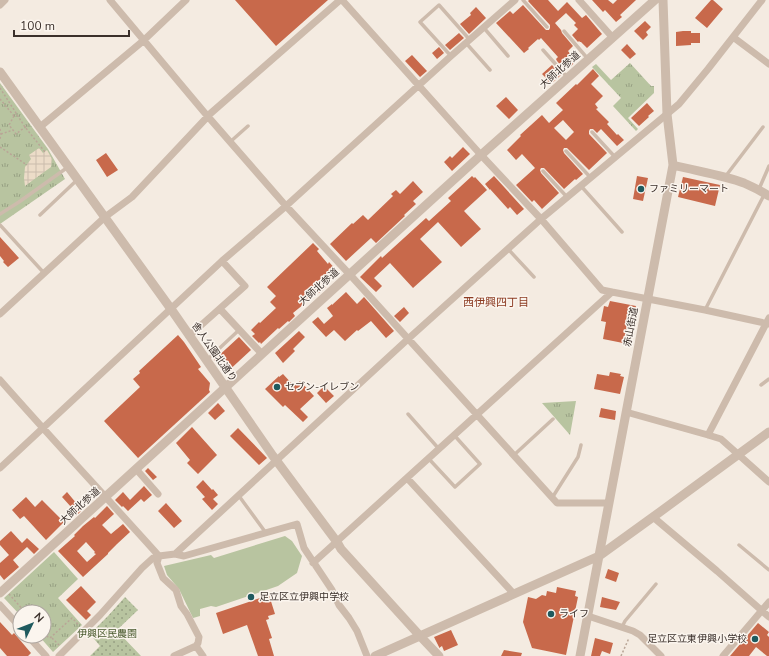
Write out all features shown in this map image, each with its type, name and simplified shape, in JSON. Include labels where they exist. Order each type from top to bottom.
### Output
[{"type":"street","points":[[0,5],[5,0]]},
{"type":"street","points":[[110,0],[286,206],[552,498],[557,503],[609,503]]},
{"type":"street","points":[[40,127],[144,41],[186,0]]},
{"type":"street","points":[[0,314],[105,217],[132,197],[208,116],[341,0],[541,219],[602,290],[768,322],[708,435]]},
{"type":"street","points":[[0,468],[222,261],[286,206],[515,0]]},
{"type":"street","points":[[579,0],[613,38]]},
{"type":"street","name":"大師北参道","points":[[4,593],[225,387],[655,0]]},
{"type":"street","name":"赤山街道","points":[[580,656],[673,165],[668,114],[663,0]]},
{"type":"street","points":[[176,554],[408,339],[541,219],[679,104],[762,0]]},
{"type":"street","points":[[733,37],[769,64]]},
{"type":"street","name":"舎人公園北通り","points":[[0,72],[69,166],[171,309],[206,361],[341,549],[439,656]]},
{"type":"street","points":[[673,165],[742,183],[764,193]]},
{"type":"street","points":[[189,336],[244,286],[222,261]]},
{"type":"street","points":[[314,563],[612,292]]},
{"type":"street","points":[[220,309],[262,354]]},
{"type":"street","points":[[0,380],[159,556]]},
{"type":"street","points":[[626,412],[721,439],[769,482]]},
{"type":"street","points":[[376,656],[599,556],[769,432]]},
{"type":"street","points":[[136,469],[158,494]]},
{"type":"street","points":[[407,478],[514,594]]},
{"type":"street","points":[[653,517],[769,617]]},
{"type":"street","points":[[61,653],[100,615],[142,568],[153,558],[176,554],[184,556],[298,524],[304,548],[357,631],[367,656]]},
{"type":"street","points":[[159,556],[157,563],[163,578],[176,590],[181,606],[187,614],[198,638],[198,643],[196,646],[174,656]]},
{"type":"street","points":[[723,656],[769,602]]},
{"type":"street","points":[[0,605],[12,618]]},
{"type":"street","points":[[588,616],[622,626],[633,631],[640,635],[661,656]]},
{"type":"street","points":[[35,644],[46,656]]},
{"type":"street","points":[[196,646],[203,656]]},
{"type":"lane","points":[[523,0],[547,27]]},
{"type":"lane","points":[[451,56],[420,22],[439,6],[490,70]]},
{"type":"lane","points":[[484,28],[508,56]]},
{"type":"lane","points":[[564,31],[589,60]]},
{"type":"lane","points":[[543,50],[568,78]]},
{"type":"lane","points":[[230,142],[248,126]]},
{"type":"lane","points":[[725,178],[763,127]]},
{"type":"lane","points":[[592,132],[615,157]]},
{"type":"lane","points":[[566,151],[591,178]]},
{"type":"lane","points":[[0,214],[69,166]]},
{"type":"lane","points":[[705,310],[764,193],[769,166]]},
{"type":"lane","points":[[544,171],[567,197]]},
{"type":"lane","points":[[40,215],[78,180]]},
{"type":"lane","points":[[581,186],[622,232]]},
{"type":"lane","points":[[0,225],[44,273]]},
{"type":"lane","points":[[508,249],[534,277]]},
{"type":"lane","points":[[206,361],[240,330]]},
{"type":"lane","points":[[761,385],[769,379]]},
{"type":"lane","points":[[408,414],[439,450]]},
{"type":"lane","points":[[513,456],[553,419]]},
{"type":"lane","points":[[429,459],[455,487],[480,464],[454,435]]},
{"type":"lane","points":[[552,498],[578,457],[582,445]]},
{"type":"lane","points":[[239,496],[266,533]]},
{"type":"lane","points":[[739,546],[769,570]]},
{"type":"lane","points":[[622,626],[624,621],[656,584]]},
{"type":"path","points":[[0,88],[25,127],[45,152]]},
{"type":"path","points":[[0,99],[14,116]]},
{"type":"path","points":[[16,114],[9,125],[16,134],[29,124]]},
{"type":"path","points":[[0,129],[0,139]]},
{"type":"path","points":[[1,134],[13,130]]},
{"type":"path","points":[[0,147],[27,165]]},
{"type":"path","points":[[4,593],[16,604]]},
{"type":"path","points":[[52,636],[72,618],[84,631]]},
{"type":"path","points":[[621,656],[633,631]]},
{"type":"path","points":[[52,639],[61,653]]},
{"type":"green space","points":[[630,63],[651,86],[654,86],[654,93],[628,118],[638,129],[636,131],[613,106],[621,98],[592,67],[596,64],[611,80]]},
{"type":"green space","points":[[0,83],[48,149],[65,179],[0,224]]},
{"type":"green space","points":[[576,401],[570,435],[542,403]]},
{"type":"green space","points":[[285,536],[292,541],[302,556],[297,573],[278,586],[216,607],[211,606],[200,609],[200,616],[193,618],[179,589],[167,575],[164,566],[211,555],[214,558]]},
{"type":"green space","points":[[54,552],[78,579],[58,598],[82,625],[53,652],[46,644],[52,644],[52,604],[12,604],[12,606],[4,598]]},
{"type":"green space","name":"伊興区民農園","points":[[125,597],[138,610],[118,629],[120,634],[141,656],[90,656],[100,646],[90,634]]},
{"type":"shaded area","points":[[39,148],[43,153],[47,150],[52,159],[51,167],[25,186],[25,167],[31,159],[29,155]]},
{"type":"building","points":[[235,0],[328,0],[276,46]]},
{"type":"building","points":[[548,0],[558,11],[567,2],[582,18],[586,15],[602,34],[587,48],[581,42],[578,42],[572,35],[578,29],[574,25],[576,23],[566,13],[555,23],[573,46],[568,51],[576,61],[568,69],[565,70],[557,61],[556,59],[558,57],[541,38],[539,40],[538,39],[524,53],[496,23],[510,11],[513,14],[523,5],[546,30],[549,30],[550,25],[528,1]]},
{"type":"building","points":[[592,0],[608,0],[613,4],[617,0],[636,0],[620,15],[622,17],[616,22],[605,10],[603,12]]},
{"type":"building","points":[[711,0],[723,9],[707,28],[695,18]]},
{"type":"building","points":[[476,7],[486,18],[469,34],[460,24],[471,15],[470,13]]},
{"type":"building","points":[[645,21],[651,27],[646,32],[648,35],[643,40],[634,31]]},
{"type":"building","points":[[683,31],[700,33],[700,43],[676,46],[676,32]]},
{"type":"building","points":[[459,33],[464,38],[450,50],[445,45]]},
{"type":"building","points":[[627,44],[636,54],[630,59],[621,50]]},
{"type":"building","points":[[439,47],[444,53],[437,59],[432,53]]},
{"type":"building","points":[[412,55],[427,71],[420,77],[405,61]]},
{"type":"building","points":[[552,65],[561,75],[550,85],[542,74]]},
{"type":"building","points":[[593,69],[599,76],[591,84],[603,96],[595,104],[598,108],[596,109],[609,122],[607,124],[624,140],[617,146],[601,129],[597,133],[593,129],[590,129],[589,134],[607,153],[589,170],[567,148],[564,148],[564,153],[583,174],[564,189],[544,168],[541,168],[541,173],[559,193],[542,209],[534,200],[532,202],[516,185],[535,168],[522,154],[516,160],[507,150],[521,136],[520,135],[542,115],[549,123],[563,110],[556,103],[576,84],[577,85]],"holes":[[[563,120],[574,132],[566,140],[554,128]]]},
{"type":"building","points":[[506,97],[518,110],[509,119],[496,106]]},
{"type":"building","points":[[647,103],[654,111],[639,126],[631,118]]},
{"type":"building","points":[[463,147],[470,154],[452,171],[444,162],[450,156],[452,158]]},
{"type":"building","points":[[106,153],[118,170],[107,177],[96,160]]},
{"type":"building","points":[[472,176],[474,178],[475,177],[487,190],[464,211],[481,229],[461,247],[438,222],[420,239],[442,262],[413,288],[390,263],[374,278],[382,286],[376,292],[360,277],[381,256],[382,258],[426,218],[429,221],[451,201],[448,198]]},
{"type":"building","points":[[494,176],[524,209],[517,215],[510,207],[508,209],[485,184]]},
{"type":"building","points":[[637,176],[648,178],[643,201],[633,199]]},
{"type":"building","points":[[683,177],[720,185],[715,206],[678,197]]},
{"type":"building","points":[[413,181],[423,192],[413,201],[416,204],[376,243],[371,238],[346,261],[330,244],[352,223],[353,224],[363,215],[368,220],[393,196],[391,194],[396,190],[400,194]]},
{"type":"building","points":[[0,237],[19,258],[8,267],[0,256]]},
{"type":"building","points":[[313,243],[319,249],[317,251],[328,264],[329,262],[338,272],[324,285],[326,287],[319,293],[316,290],[303,303],[304,304],[293,313],[295,316],[289,322],[288,321],[279,329],[278,328],[261,344],[260,342],[259,343],[252,336],[255,334],[251,330],[276,308],[270,302],[276,296],[267,287]]},
{"type":"building","points":[[346,292],[357,304],[364,297],[394,331],[386,338],[371,321],[358,331],[357,330],[345,341],[334,330],[326,337],[312,322],[318,317],[324,324],[333,316],[327,308]]},
{"type":"building","points":[[610,301],[636,306],[628,344],[603,339],[606,322],[601,321],[604,306],[608,307]]},
{"type":"building","points":[[404,307],[409,313],[400,322],[394,316]]},
{"type":"building","points":[[299,331],[305,337],[293,349],[295,351],[283,363],[275,353]]},
{"type":"building","points":[[178,335],[201,367],[198,369],[210,383],[210,392],[138,458],[104,421],[140,387],[133,379],[140,373],[139,371]]},
{"type":"building","points":[[239,337],[251,350],[225,374],[214,360]]},
{"type":"building","points":[[610,372],[621,374],[620,376],[624,377],[620,394],[594,389],[597,374],[609,376]]},
{"type":"building","points":[[283,374],[294,386],[300,381],[314,396],[300,409],[308,417],[303,422],[285,405],[283,407],[265,389]]},
{"type":"building","points":[[324,386],[334,396],[326,403],[317,393]]},
{"type":"building","points":[[218,403],[225,411],[215,420],[208,413]]},
{"type":"building","points":[[601,408],[616,411],[615,420],[599,417]]},
{"type":"building","points":[[192,427],[217,455],[198,474],[187,463],[190,460],[176,443]]},
{"type":"building","points":[[238,428],[267,458],[259,465],[230,436]]},
{"type":"building","points":[[148,468],[157,477],[153,480],[145,471]]},
{"type":"building","points":[[203,480],[218,495],[213,499],[218,504],[212,510],[202,499],[205,497],[196,487]]},
{"type":"building","points":[[144,486],[152,495],[144,502],[141,499],[128,511],[115,500],[123,492],[130,500]]},
{"type":"building","points":[[67,492],[82,510],[76,516],[70,510],[72,508],[62,497]]},
{"type":"building","points":[[26,497],[35,507],[42,500],[64,522],[46,540],[24,516],[20,519],[12,510]]},
{"type":"building","points":[[166,503],[182,521],[174,528],[158,511]]},
{"type":"building","points":[[107,506],[114,514],[102,525],[111,534],[123,524],[130,532],[83,577],[58,551],[75,536],[74,535],[83,526],[94,517],[95,518]],"holes":[[[86,542],[95,552],[94,553],[96,554],[87,562],[77,551]]]},
{"type":"building","points":[[11,531],[22,543],[27,538],[39,549],[34,554],[27,547],[13,560],[19,567],[4,580],[0,575],[0,563],[9,555],[0,545],[0,541]]},
{"type":"building","points":[[608,569],[619,573],[616,582],[605,578]]},
{"type":"building","points":[[81,586],[96,602],[87,611],[91,615],[86,620],[66,600]]},
{"type":"building","points":[[557,587],[576,591],[575,596],[578,597],[566,655],[532,648],[523,622],[528,597],[536,599],[542,595],[546,596],[547,591],[556,593]]},
{"type":"building","points":[[269,595],[275,614],[268,616],[269,619],[266,620],[272,638],[269,639],[274,656],[258,656],[247,625],[223,634],[216,613]]},
{"type":"building","points":[[602,597],[620,602],[616,610],[600,607]]},
{"type":"building","points":[[0,622],[12,635],[12,644],[23,644],[31,653],[28,656],[7,656],[0,648]]},
{"type":"building","name":"足立区立東伊興小学校","points":[[758,623],[769,632],[767,635],[769,637],[769,656],[756,647],[749,656],[730,656]]},
{"type":"building","points":[[451,630],[458,645],[444,651],[442,646],[439,648],[434,637]]},
{"type":"building","points":[[595,638],[613,643],[610,654],[602,651],[600,656],[591,656]]},
{"type":"building","points":[[504,650],[522,653],[521,656],[501,656]]},
{"type":"place","name":"ファミリーマート","points":[[641,189]]},
{"type":"place","name":"セブン-イレブン","points":[[277,387]]},
{"type":"place","name":"足立区立伊興中学校","points":[[251,597]]},
{"type":"place","name":"ライフ","points":[[551,614]]},
{"type":"place","name":"足立区立東伊興小学校","points":[[755,639]]},
{"type":"district","name":"西伊興四丁目","points":[[496,302]]}]
